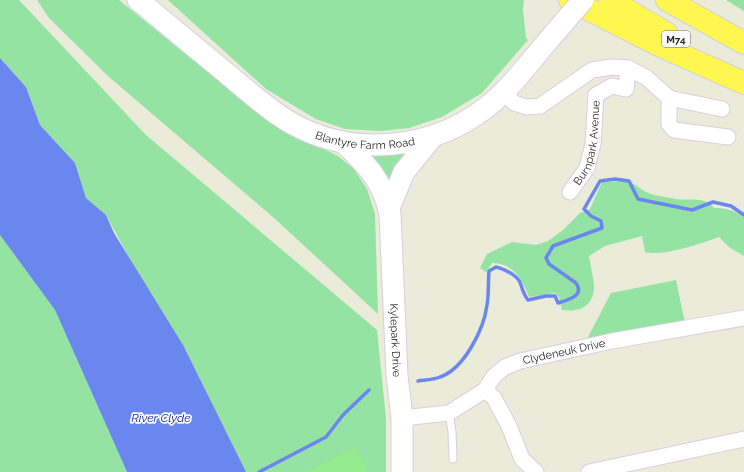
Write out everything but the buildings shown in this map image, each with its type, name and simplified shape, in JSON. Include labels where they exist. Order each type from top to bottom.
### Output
[{"type":"highway","points":[[570,0],[663,47],[744,83]]},
{"type":"highway","name":"M74","points":[[610,0],[744,76]]},
{"type":"highway","name":"M74","points":[[667,0],[744,43]]},
{"type":"highway","points":[[696,0],[744,30]]},
{"type":"main road","name":"Blantyre Farm Road","points":[[138,0],[280,116],[305,130],[343,142],[385,145],[412,142],[433,136],[476,115],[504,92],[583,0]]},
{"type":"main road","points":[[388,208],[404,172],[433,136]]},
{"type":"main road","name":"Kylepark Drive","points":[[343,142],[376,177],[388,208],[391,226],[397,375],[402,418],[402,472]]},
{"type":"street","points":[[504,92],[514,103],[526,107],[540,106],[592,70],[612,67],[628,68],[647,78],[669,98],[722,109]]},
{"type":"street","name":"Burnpark Avenue","points":[[570,192],[587,168],[593,144],[596,95],[612,86],[626,89],[628,68]]},
{"type":"street","points":[[669,98],[669,124],[674,130],[728,137]]},
{"type":"street","name":"Clydeneuk Drive","points":[[402,418],[449,413],[486,390],[494,376],[505,367],[520,361],[612,340],[744,318]]},
{"type":"street","points":[[486,390],[494,398],[509,426],[522,459],[536,472]]},
{"type":"street","points":[[589,472],[744,439]]},
{"type":"lane","points":[[449,413],[452,432],[453,459]]},
{"type":"green space","points":[[0,0],[19,0],[146,135],[377,330],[386,419],[386,472],[246,472],[106,215],[86,198],[75,163],[40,125],[26,87],[0,58]]},
{"type":"green space","points":[[37,0],[119,0],[270,123],[338,156],[354,169],[367,189],[375,214],[378,314],[273,217],[109,77],[49,18]]},
{"type":"green space","points":[[168,0],[524,0],[523,10],[526,38],[528,40],[482,93],[442,117],[409,128],[381,131],[345,129],[316,119],[266,89]]},
{"type":"green space","points":[[726,0],[744,0],[744,11]]},
{"type":"green space","points":[[409,149],[390,186],[366,152]]},
{"type":"green space","points":[[623,181],[634,184],[651,194],[676,199],[701,200],[710,204],[714,208],[729,210],[744,217],[744,256],[729,247],[719,237],[682,249],[662,253],[645,252],[642,236],[605,246],[589,256],[594,287],[593,295],[590,301],[587,305],[573,310],[562,310],[559,297],[555,293],[529,297],[520,278],[506,266],[492,263],[486,272],[480,268],[487,254],[512,242],[536,245],[548,241],[563,230],[580,213],[590,209],[602,182]]},
{"type":"green space","points":[[0,235],[55,310],[127,472],[0,472]]},
{"type":"green space","points":[[676,280],[685,323],[586,341],[611,293]]},
{"type":"green space","points":[[355,447],[368,472],[307,472]]},
{"type":"water","name":"River Clyde","points":[[0,58],[26,87],[40,125],[75,163],[86,198],[106,215],[114,233],[183,345],[246,472],[127,472],[55,310],[0,235]]},
{"type":"waterway","points":[[418,381],[435,379],[449,373],[465,357],[482,325],[488,301],[489,271],[496,267],[507,271],[518,279],[528,300],[546,296],[555,296],[558,303],[570,299],[577,294],[578,287],[576,283],[549,264],[546,258],[553,246],[602,228],[601,221],[591,216],[584,209],[600,181],[615,179],[629,181],[638,199],[692,210],[713,202],[731,206],[744,215]]},
{"type":"waterway","points":[[259,472],[326,437],[343,415],[369,390]]}]
